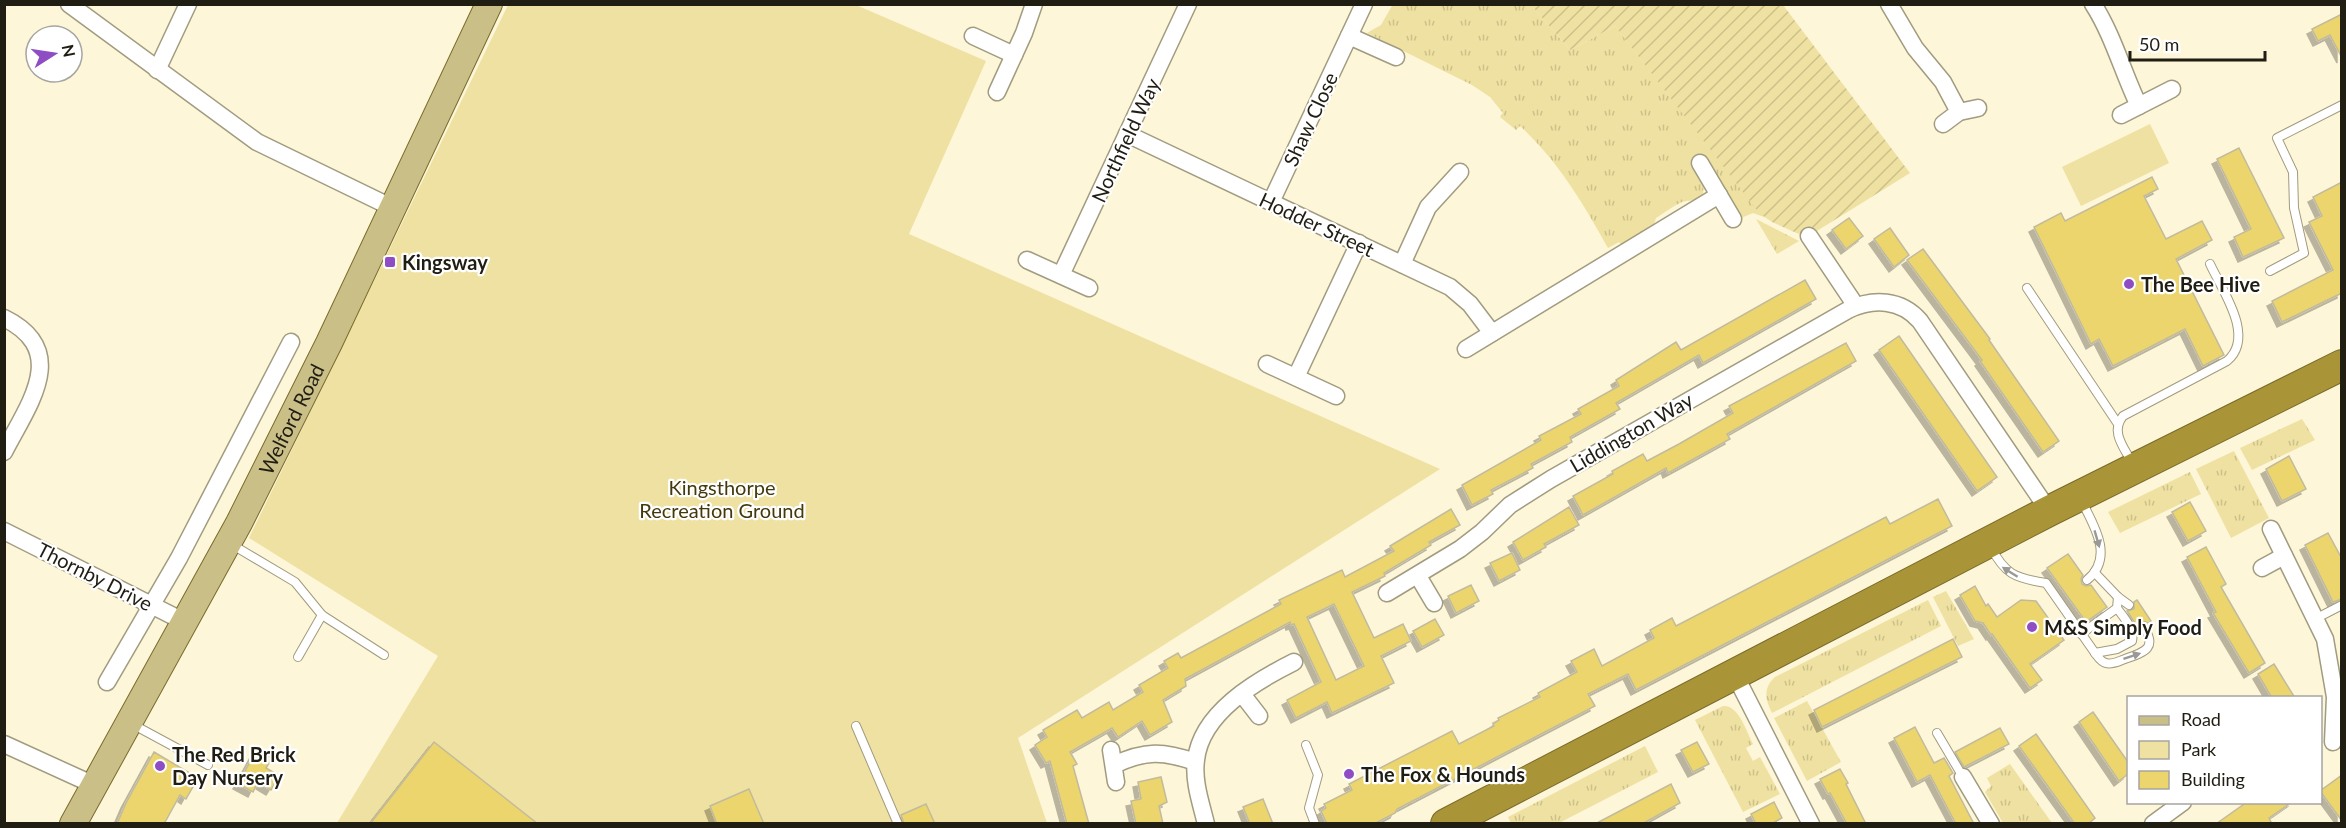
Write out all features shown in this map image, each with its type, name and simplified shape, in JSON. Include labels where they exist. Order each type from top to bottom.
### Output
[{"type":"highway","points":[[1446,824],[1988,542],[2342,365]]},
{"type":"main road","name":"Welford Road","points":[[73,824],[228,542],[329,343],[489,4]]},
{"type":"street","points":[[69,4],[257,142],[393,208]]},
{"type":"street","points":[[157,70],[188,4]]},
{"type":"street","points":[[997,92],[1032,15],[1034,4]]},
{"type":"street","name":"Northfield Way","points":[[1061,275],[1188,4]]},
{"type":"street","name":"Shaw Close","points":[[1271,202],[1364,4]]},
{"type":"street","points":[[1889,4],[1922,58],[1943,82],[1959,112]]},
{"type":"street","points":[[2099,6],[2139,106]]},
{"type":"street","points":[[973,36],[1014,55]]},
{"type":"street","points":[[1349,36],[1396,57]]},
{"type":"street","points":[[2121,115],[2172,89]]},
{"type":"street","points":[[1943,124],[1959,112],[1978,108]]},
{"type":"street","name":"Hodder Street","points":[[1128,134],[1437,280],[1460,295],[1479,314],[1492,333]]},
{"type":"street","points":[[1700,164],[1733,219]]},
{"type":"street","points":[[1402,264],[1428,207],[1460,172]]},
{"type":"street","points":[[1466,349],[1719,195]]},
{"type":"street","points":[[1809,236],[1856,306]]},
{"type":"street","points":[[1296,378],[1359,243]]},
{"type":"street","points":[[1027,260],[1089,288]]},
{"type":"street","name":"Liddington Way","points":[[1387,593],[1418,576],[1471,541],[1510,505],[1551,478],[1856,306],[1869,303],[1886,302],[1902,307],[1916,316],[2049,511]]},
{"type":"street","points":[[4,318],[30,335],[35,342],[41,361],[38,382],[4,452]]},
{"type":"street","name":"Welford Road","points":[[107,682],[179,558],[291,342]]},
{"type":"street","points":[[1267,364],[1336,396]]},
{"type":"street","points":[[2271,529],[2325,639],[2335,697],[2332,742]]},
{"type":"street","name":"Thornby Drive","points":[[4,531],[184,622]]},
{"type":"street","points":[[2262,568],[2284,556]]},
{"type":"street","points":[[1418,576],[1434,603]]},
{"type":"street","points":[[1206,824],[1197,787],[1195,762],[1197,750],[1211,723],[1242,694],[1294,662]]},
{"type":"street","points":[[1735,675],[1811,824]]},
{"type":"street","points":[[1242,694],[1258,716]]},
{"type":"street","points":[[4,744],[94,785]]},
{"type":"street","points":[[1116,782],[1113,757],[1127,759],[1153,752],[1179,756],[1195,762]]},
{"type":"street","points":[[1963,777],[1991,824]]},
{"type":"street","points":[[2153,824],[2178,804]]},
{"type":"lane","points":[[2270,271],[2304,253],[2294,208],[2293,172],[2277,138],[2342,105]]},
{"type":"lane","points":[[2135,468],[2117,435],[2118,424],[2123,417],[2227,361],[2237,349],[2239,339],[2236,320],[2210,264]]},
{"type":"lane","points":[[2027,288],[2118,424]]},
{"type":"lane","points":[[2079,496],[2094,528],[2102,557],[2095,573],[2087,580]]},
{"type":"lane","points":[[228,542],[295,582],[322,615],[384,655]]},
{"type":"lane","points":[[1988,542],[2000,564],[2012,574],[2046,583],[2062,598],[2081,634],[2100,660],[2111,663],[2142,653],[2150,643],[2144,626]]},
{"type":"lane","points":[[2095,573],[2129,605]]},
{"type":"lane","points":[[2095,653],[2117,649],[2132,641],[2133,633],[2117,608],[2118,597]]},
{"type":"lane","points":[[2315,619],[2342,604]]},
{"type":"lane","points":[[2081,634],[2117,608]]},
{"type":"lane","points":[[298,657],[322,615]]},
{"type":"lane","points":[[129,722],[208,765]]},
{"type":"lane","points":[[856,726],[898,824]]},
{"type":"lane","points":[[1937,733],[1963,777]]},
{"type":"lane","points":[[1306,745],[1318,775],[1310,808],[1315,824]]},
{"type":"green space","points":[[1393,4],[1531,5],[1570,50],[1615,26],[1764,217],[1753,213],[1741,218],[1703,184],[1701,198],[1679,204],[1656,218],[1653,227],[1622,246],[1619,242],[1608,248],[1558,168],[1520,126],[1516,130],[1500,117],[1503,113],[1490,97],[1472,85],[1367,33],[1381,25]]},
{"type":"green space","name":"Kingsthorpe Recreation Ground","points":[[508,5],[856,5],[986,61],[909,234],[1440,469],[1018,738],[1047,823],[337,823],[438,656],[249,538]]},
{"type":"green space","points":[[1531,5],[1783,5],[1910,173],[1804,239],[1801,235],[1760,214],[1615,26],[1570,50]]},
{"type":"green space","points":[[2150,124],[2169,163],[2081,206],[2062,167]]},
{"type":"green space","points":[[1756,219],[1799,241],[1777,254]]},
{"type":"green space","points":[[2302,419],[2315,440],[2252,470],[2240,448]]},
{"type":"green space","points":[[2234,451],[2269,518],[2231,538],[2196,469]]},
{"type":"green space","points":[[2190,472],[2201,494],[2120,533],[2108,512]]},
{"type":"green space","points":[[1946,591],[1974,639],[1958,646],[1933,597]]},
{"type":"green space","points":[[1928,600],[1941,626],[1772,713],[1766,694],[1768,685],[1775,677]]},
{"type":"green space","points":[[1807,701],[1841,762],[1807,781],[1774,718]]},
{"type":"green space","points":[[1723,706],[1729,707],[1738,714],[1753,744],[1746,748],[1753,761],[1760,757],[1780,794],[1743,812],[1695,720]]},
{"type":"green space","points":[[1645,746],[1658,772],[1559,823],[1511,823],[1508,817]]},
{"type":"green space","points":[[2010,764],[2052,823],[2003,823],[1985,792],[1991,786],[1987,778]]},
{"type":"building","points":[[2342,14],[2342,58],[2330,35],[2318,41],[2312,29]]},
{"type":"building","points":[[2239,148],[2284,238],[2243,257],[2234,237],[2251,229],[2217,159]]},
{"type":"building","points":[[2152,177],[2158,189],[2144,196],[2166,239],[2202,221],[2212,240],[2176,259],[2224,355],[2203,366],[2185,329],[2113,366],[2099,339],[2091,344],[2034,227],[2061,213],[2065,221]]},
{"type":"building","points":[[2342,182],[2342,293],[2282,322],[2272,301],[2333,270],[2309,222],[2322,216],[2313,197]]},
{"type":"building","points":[[1849,218],[1863,236],[1846,249],[1832,230]]},
{"type":"building","points":[[1890,228],[1909,255],[1894,267],[1874,239]]},
{"type":"building","points":[[1923,249],[1990,339],[2059,441],[2043,452],[1980,361],[1982,360],[1907,260]]},
{"type":"building","points":[[1805,280],[1816,299],[1703,363],[1699,355],[1616,403],[1620,409],[1570,437],[1572,442],[1531,464],[1533,468],[1491,490],[1493,494],[1472,505],[1462,485],[1541,440],[1539,436],[1581,414],[1578,409],[1619,386],[1616,380],[1676,342],[1681,350]]},
{"type":"building","points":[[1899,336],[1997,477],[1977,491],[1879,350]]},
{"type":"building","points":[[1846,343],[1856,361],[1727,434],[1730,439],[1668,473],[1666,468],[1583,515],[1573,496],[1643,454],[1647,461],[1679,444],[1733,413],[1729,406]]},
{"type":"building","points":[[2289,456],[2306,489],[2282,501],[2266,469]]},
{"type":"building","points":[[1938,499],[1952,526],[1636,690],[1628,674],[1588,694],[1595,706],[1397,809],[1395,813],[1374,824],[1327,824],[1321,811],[1326,808],[1324,804],[1352,790],[1349,784],[1452,731],[1459,744],[1494,726],[1498,718],[1540,697],[1538,693],[1577,672],[1571,661],[1594,649],[1602,666],[1654,638],[1650,630],[1672,618],[1676,626],[1886,517],[1890,524]]},
{"type":"building","points":[[2190,502],[2206,531],[2188,541],[2172,512]]},
{"type":"building","points":[[1569,507],[1579,525],[1544,544],[1546,547],[1523,560],[1513,542]]},
{"type":"building","points":[[1451,509],[1460,525],[1429,542],[1431,545],[1384,573],[1385,576],[1352,592],[1374,638],[1403,624],[1411,641],[1381,656],[1394,683],[1332,713],[1327,702],[1296,718],[1287,700],[1321,682],[1294,624],[1291,625],[1290,622],[1185,679],[1186,686],[1163,700],[1172,722],[1150,735],[1142,721],[1118,737],[1112,728],[1070,752],[1077,764],[1073,766],[1089,824],[1067,824],[1050,761],[1046,763],[1035,745],[1047,737],[1043,730],[1077,710],[1082,718],[1109,702],[1113,710],[1143,692],[1139,685],[1168,668],[1164,661],[1178,653],[1181,658],[1281,604],[1279,600],[1342,570],[1345,577],[1394,551],[1390,546]],"holes":[[[1334,604],[1364,666],[1336,680],[1307,617]]]},
{"type":"building","points":[[2328,533],[2342,559],[2342,599],[2333,602],[2305,545]]},
{"type":"building","points":[[2206,547],[2226,584],[2221,587],[2265,663],[2249,673],[2213,613],[2216,612],[2187,557]]},
{"type":"building","points":[[1512,553],[1520,570],[1499,581],[1490,563]]},
{"type":"building","points":[[2068,554],[2083,575],[2082,584],[2091,585],[2107,607],[2086,622],[2047,568]]},
{"type":"building","points":[[1471,585],[1479,601],[1456,613],[1448,596]]},
{"type":"building","points":[[1975,586],[1986,606],[1988,604],[1997,617],[2021,600],[2036,601],[2064,640],[2030,664],[2042,680],[2030,688],[1983,623],[1975,621],[1960,595]]},
{"type":"building","points":[[2137,600],[2151,621],[2148,623],[2140,620],[2137,626],[2127,611],[2134,609],[2134,602]]},
{"type":"building","points":[[1435,619],[1444,635],[1422,647],[1413,631]]},
{"type":"building","points":[[1953,639],[1962,657],[1822,727],[1814,710]]},
{"type":"building","points":[[2274,664],[2294,696],[2271,696],[2258,674]]},
{"type":"building","points":[[2093,712],[2127,761],[2127,775],[2119,781],[2079,722]]},
{"type":"building","points":[[1915,727],[1934,763],[1944,758],[1953,773],[1949,776],[1974,824],[1956,824],[1930,775],[1917,782],[1894,738]]},
{"type":"building","points":[[2000,728],[2009,744],[1964,767],[1955,752]]},
{"type":"building","points":[[2036,734],[2095,818],[2088,824],[2075,824],[2019,746]]},
{"type":"building","points":[[434,742],[538,824],[370,824]]},
{"type":"building","points":[[1697,742],[1709,764],[1693,772],[1681,750]]},
{"type":"building","points":[[257,749],[272,758],[266,768],[280,776],[271,790],[258,782],[253,792],[238,784]]},
{"type":"building","points":[[154,752],[198,778],[186,799],[180,795],[164,824],[117,824],[126,803]]},
{"type":"building","points":[[1840,769],[1866,824],[1847,824],[1820,779]]},
{"type":"building","points":[[2342,775],[2342,821],[2322,794],[2322,790]]},
{"type":"building","points":[[1161,777],[1167,802],[1159,806],[1163,824],[1136,824],[1131,801],[1141,799],[1138,782]]},
{"type":"building","points":[[1671,784],[1680,803],[1642,824],[1595,824]]},
{"type":"building","points":[[749,789],[764,824],[717,824],[710,806]]},
{"type":"building","points":[[1263,799],[1273,824],[1250,824],[1243,807]]},
{"type":"building","points":[[1774,802],[1782,818],[1771,824],[1756,824],[1751,814]]},
{"type":"building","points":[[926,804],[935,824],[904,824],[901,815]]},
{"type":"building","points":[[2244,804],[2289,804],[2269,818],[2272,824],[2216,824]]},
{"type":"place","name":"Kingsway","points":[[390,262]]},
{"type":"place","name":"The Bee Hive","points":[[2129,284]]},
{"type":"place","name":"M&S Simply Food","points":[[2032,627]]},
{"type":"place","name":"The Red Brick Day Nursery","points":[[160,766]]},
{"type":"place","name":"The Fox & Hounds","points":[[1349,774]]}]
